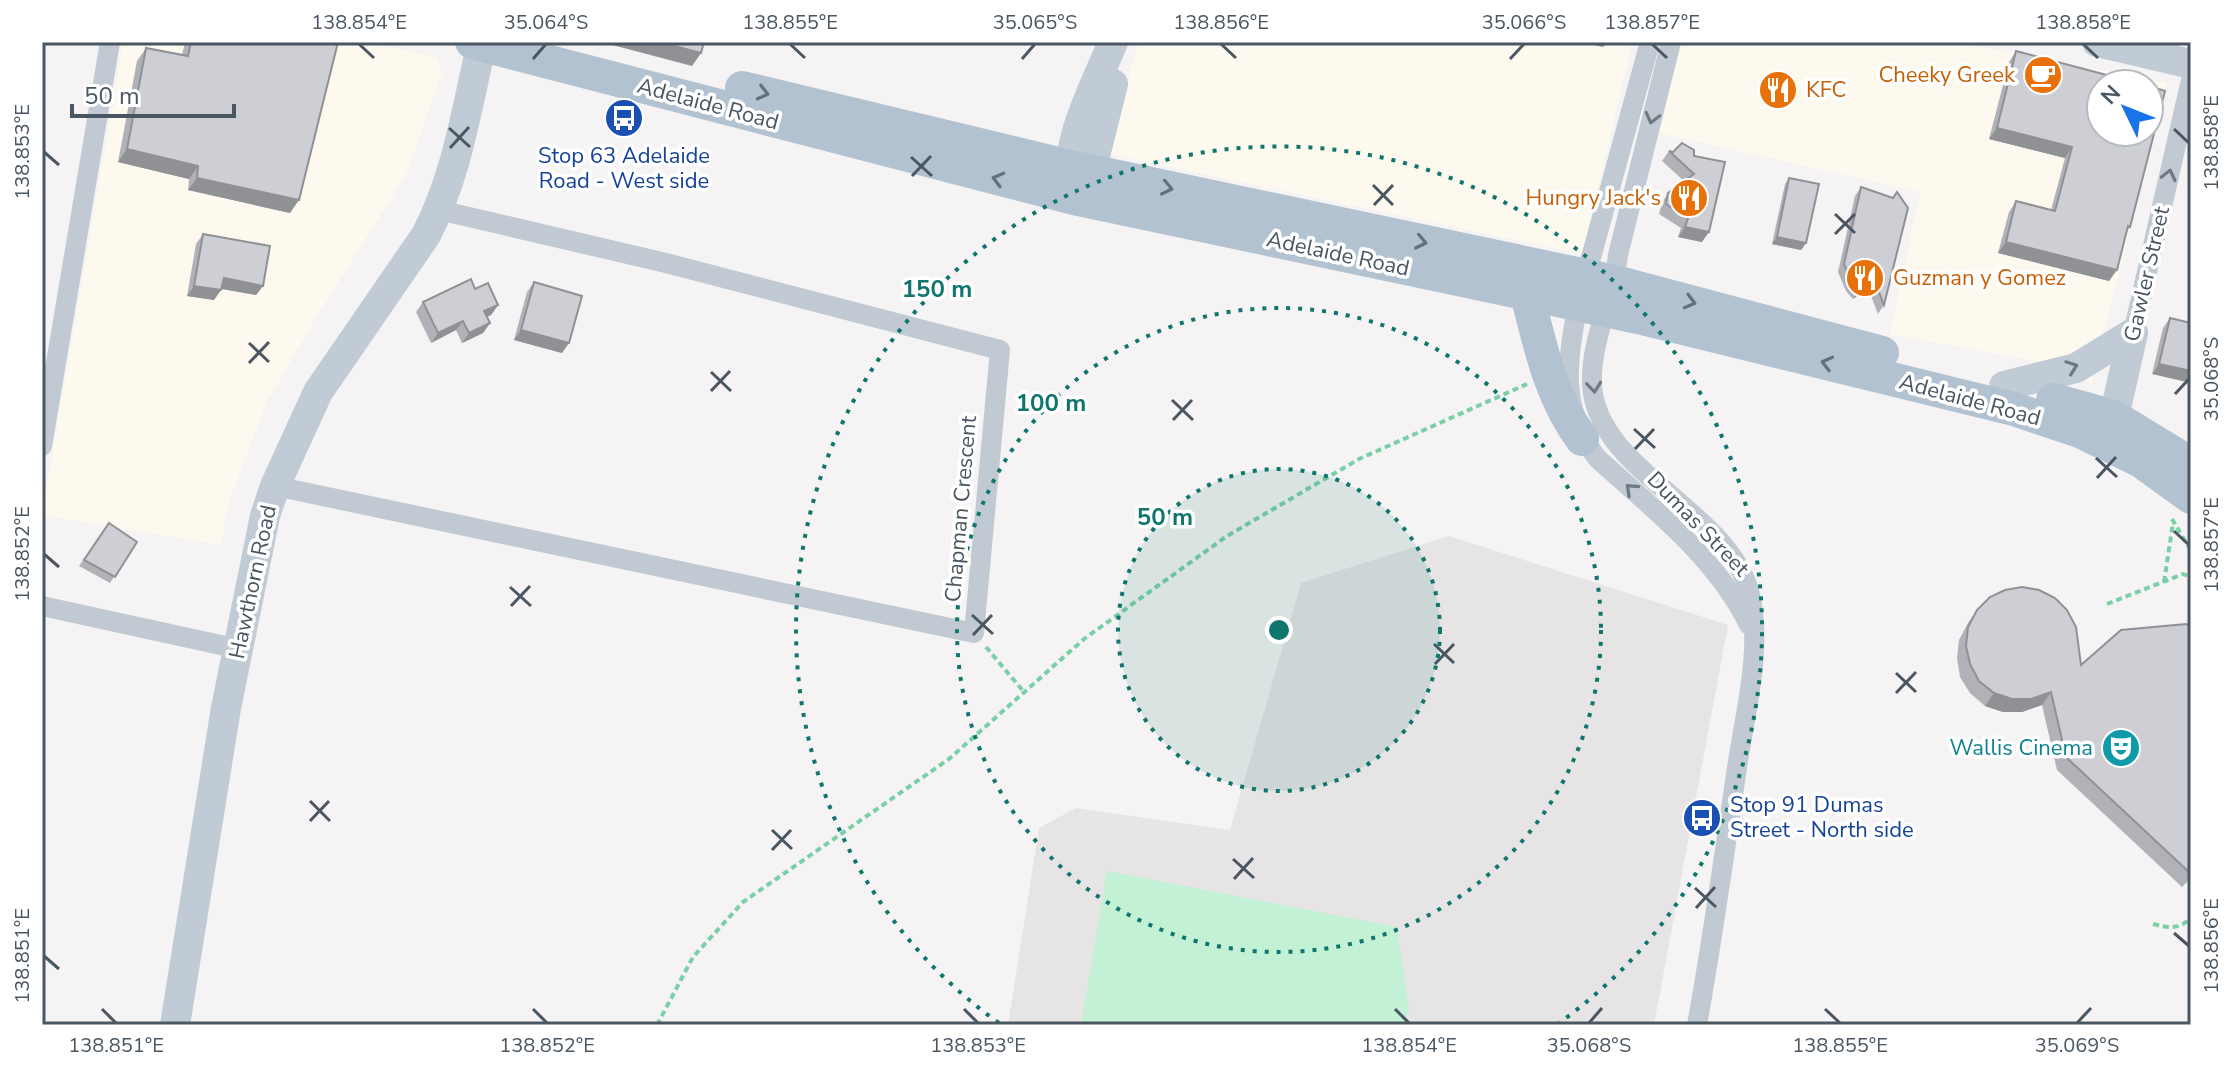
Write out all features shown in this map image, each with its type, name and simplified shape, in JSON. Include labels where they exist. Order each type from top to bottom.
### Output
[{"type":"main road","name":"Adelaide Road","points":[[551,42],[1527,294],[1596,293],[2014,409],[2082,432],[2141,461],[2182,509]]},
{"type":"main road","name":"Adelaide Road","points":[[478,43],[2004,386],[2114,417],[2191,464]]},
{"type":"main road","points":[[1527,294],[1559,401],[1565,416],[1582,439]]},
{"type":"street","points":[[42,446],[110,42]]},
{"type":"street","points":[[1078,179],[1082,121],[1114,42]]},
{"type":"street","points":[[1596,293],[1650,42]]},
{"type":"street","points":[[1596,293],[1618,255],[1671,42]]},
{"type":"street","points":[[2097,42],[2191,64]]},
{"type":"street","name":"Hawthorn Road","points":[[175,1025],[226,708],[265,516],[275,486],[318,392],[426,235],[439,210],[448,185],[478,43]]},
{"type":"street","name":"Gawler Street","points":[[2114,417],[2191,80]]},
{"type":"street","name":"Chapman Crescent","points":[[275,486],[974,633],[1000,350],[666,263],[439,210]]},
{"type":"street","name":"Dumas Street","points":[[1596,293],[1569,349],[1570,405],[1582,439],[1597,458],[1708,564],[1736,598],[1752,633]]},
{"type":"street","name":"Dumas Street","points":[[1596,293],[1597,341],[1592,387],[1600,415],[1612,439],[1721,542],[1743,571],[1751,600],[1753,670],[1697,1025]]},
{"type":"street","points":[[2004,386],[2076,368],[2133,333]]},
{"type":"street","points":[[2114,417],[2141,461]]},
{"type":"street","points":[[42,606],[239,649]]},
{"type":"path","points":[[657,1025],[693,957],[743,902],[949,759],[1084,639],[1227,536],[1359,459],[1534,381]]},
{"type":"path","points":[[2164,582],[2182,509]]},
{"type":"path","points":[[2107,604],[2183,574],[2191,577]]},
{"type":"path","points":[[974,633],[1024,692]]},
{"type":"path","points":[[2153,924],[2173,929],[2183,926],[2191,918]]},
{"type":"shaded area","points":[[123,42],[366,42],[436,57],[442,73],[407,173],[267,402],[229,501],[221,545],[42,515]]},
{"type":"shaded area","points":[[1138,42],[1632,42],[1583,254],[1108,154]]},
{"type":"shaded area","points":[[1679,42],[1955,42],[2089,68],[2085,68],[2085,148],[2151,148],[2091,383],[2039,362],[1890,334],[1920,192],[1659,133]]},
{"type":"shaded area","points":[[1449,536],[1728,625],[1654,1025],[1008,1025],[1039,828],[1076,808],[1230,830],[1301,583]]},
{"type":"green space","points":[[1107,871],[1397,927],[1409,1010],[1403,1025],[1081,1025]]},
{"type":"building","points":[[191,42],[338,42],[299,200],[197,178],[198,166],[127,149],[146,48],[188,56]]},
{"type":"building","points":[[659,42],[704,42],[701,53]]},
{"type":"building","points":[[2016,51],[2085,69],[2085,148],[2150,148],[2117,270],[2006,242],[2016,201],[2055,211],[2072,147],[1997,128]]},
{"type":"building","name":"Hungry Jack's","points":[[1682,143],[1694,150],[1694,156],[1725,162],[1709,232],[1685,227],[1688,218],[1666,204],[1668,193],[1694,174],[1669,151],[1673,152]]},
{"type":"building","points":[[1789,178],[1819,184],[1806,243],[1777,237]]},
{"type":"building","points":[[1861,187],[1893,198],[1897,192],[1908,208],[1884,305],[1874,279],[1859,291],[1844,264]]},
{"type":"building","points":[[203,234],[270,246],[263,286],[224,278],[221,290],[194,286]]},
{"type":"building","points":[[471,279],[475,289],[488,283],[498,305],[484,311],[490,323],[469,333],[463,321],[438,333],[423,302]]},
{"type":"building","points":[[534,282],[582,296],[569,343],[521,330]]},
{"type":"building","points":[[2170,318],[2191,323],[2191,371],[2159,364]]},
{"type":"building","points":[[109,523],[137,542],[115,577],[84,560]]},
{"type":"building","name":"Wallis Cinema","points":[[2022,587],[2039,590],[2055,598],[2067,610],[2076,627],[2081,665],[2121,630],[2191,626],[2191,874],[2066,757],[2051,692],[2031,699],[2012,699],[1994,693],[1979,681],[1970,664],[1966,646],[1968,627],[1977,610],[1990,597]]},
{"type":"place","name":"Cheeky Greek","points":[[2043,75]]},
{"type":"place","name":"KFC","points":[[1778,90]]},
{"type":"place","name":"Stop 63 Adelaide Road - West side","points":[[624,118]]},
{"type":"place","name":"Hungry Jack's","points":[[1689,198]]},
{"type":"place","name":"Guzman y Gomez","points":[[1865,278]]},
{"type":"place","name":"Wallis Cinema","points":[[2121,748]]},
{"type":"place","name":"Stop 91 Dumas Street - North side","points":[[1702,818]]}]
